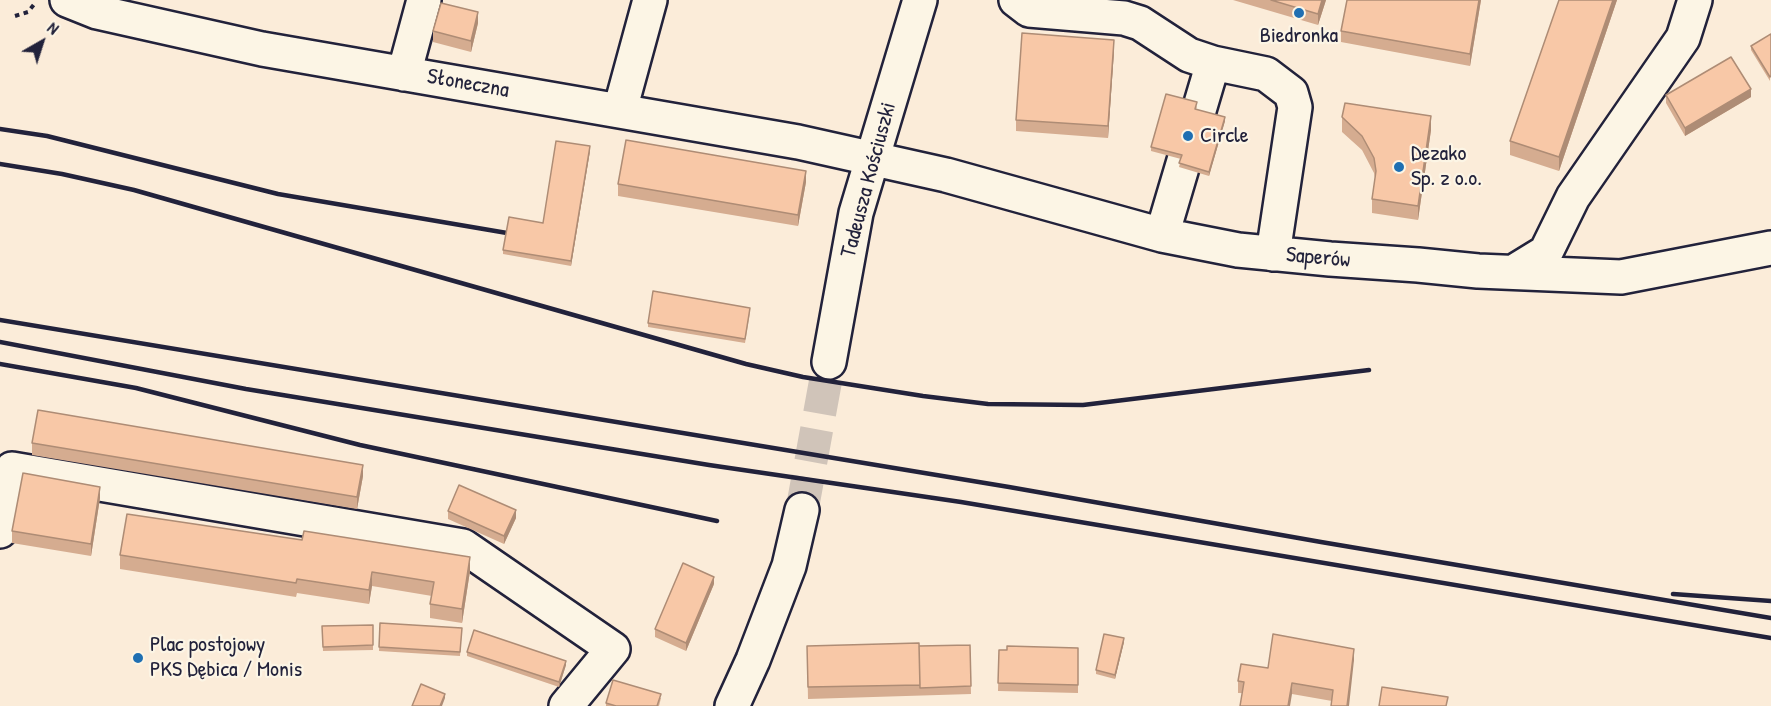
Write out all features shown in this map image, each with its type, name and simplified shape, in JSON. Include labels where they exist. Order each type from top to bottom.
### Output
[{"type":"street","name":"Słoneczna","points":[[67,0],[99,6],[262,49],[798,142],[872,159]]},
{"type":"street","points":[[404,74],[424,0]]},
{"type":"street","points":[[620,110],[650,0]]},
{"type":"street","name":"Tadeusza Kościuszki","points":[[829,362],[856,213],[920,0]]},
{"type":"street","points":[[1016,0],[1029,10],[1124,18],[1140,23],[1189,55],[1212,63],[1266,74],[1291,93],[1295,107],[1273,254]]},
{"type":"street","points":[[1515,272],[1546,252],[1573,197],[1683,38],[1695,0]]},
{"type":"street","points":[[1162,235],[1212,63]]},
{"type":"street","name":"Saperów","points":[[872,159],[946,175],[1162,235],[1273,254],[1478,271],[1622,277],[1771,248]]},
{"type":"street","points":[[0,531],[4,527],[12,469],[463,546],[613,648],[566,706]]},
{"type":"street","points":[[732,706],[753,660],[789,566],[802,510]]},
{"type":"path","points":[[15,16],[28,12],[37,0]]},
{"type":"building","points":[[1271,0],[1322,0],[1318,14]]},
{"type":"building","points":[[1347,0],[1479,0],[1470,54],[1341,31]]},
{"type":"building","points":[[1559,0],[1613,0],[1559,157],[1510,141]]},
{"type":"building","points":[[441,3],[478,12],[471,41],[433,31]]},
{"type":"building","points":[[1022,33],[1114,40],[1108,126],[1016,120]]},
{"type":"building","points":[[1771,34],[1771,76],[1770,77],[1751,46]]},
{"type":"building","points":[[1731,57],[1751,89],[1685,128],[1666,95]]},
{"type":"building","name":"Circle","points":[[1166,94],[1197,102],[1195,109],[1225,117],[1209,172],[1179,163],[1182,155],[1151,147]]},
{"type":"building","name":"Dezako Sp. z o.o.","points":[[1345,103],[1431,116],[1418,206],[1372,199],[1376,171],[1374,158],[1362,136],[1342,117]]},
{"type":"building","points":[[626,140],[806,171],[798,215],[618,184]]},
{"type":"building","points":[[556,141],[590,146],[571,261],[503,250],[509,217],[543,223]]},
{"type":"building","points":[[653,291],[750,308],[745,339],[648,323]]},
{"type":"building","points":[[38,410],[363,465],[357,497],[32,443]]},
{"type":"building","points":[[23,473],[100,487],[91,544],[12,531]]},
{"type":"building","points":[[459,485],[516,510],[504,536],[448,511]]},
{"type":"building","points":[[127,514],[302,540],[304,531],[470,557],[462,609],[430,604],[434,582],[372,572],[369,590],[297,579],[296,583],[120,555]]},
{"type":"building","points":[[683,563],[714,577],[686,643],[655,629]]},
{"type":"building","points":[[380,623],[462,628],[460,652],[379,647]]},
{"type":"building","points":[[373,625],[373,645],[323,647],[322,626]]},
{"type":"building","points":[[474,630],[566,661],[559,682],[467,652]]},
{"type":"building","points":[[1104,634],[1124,638],[1115,675],[1096,670]]},
{"type":"building","points":[[1273,634],[1354,649],[1347,706],[1331,706],[1333,690],[1292,683],[1288,706],[1240,706],[1244,682],[1238,681],[1241,664],[1268,668]]},
{"type":"building","points":[[919,643],[920,685],[808,687],[807,646]]},
{"type":"building","points":[[970,645],[971,686],[920,688],[919,646]]},
{"type":"building","points":[[1007,646],[1078,648],[1078,685],[998,683],[999,650],[1007,650]]},
{"type":"building","points":[[613,680],[661,694],[657,706],[616,706],[606,703]]},
{"type":"building","points":[[421,684],[445,694],[440,706],[412,706]]},
{"type":"building","points":[[1382,687],[1448,697],[1446,706],[1379,706]]},
{"type":"tunnel","points":[[802,510],[829,362]]},
{"type":"railway","points":[[0,129],[47,136],[278,194],[507,233]]},
{"type":"railway","points":[[0,164],[62,174],[134,190],[746,364],[803,377],[923,396],[988,404],[1083,405],[1369,370]]},
{"type":"railway","points":[[0,320],[1009,487],[1771,618]]},
{"type":"railway","points":[[0,342],[246,389],[709,465],[961,502],[1771,638]]},
{"type":"railway","points":[[0,364],[136,388],[360,445],[717,521]]},
{"type":"railway","points":[[1673,594],[1771,601]]},
{"type":"place","name":"Biedronka","points":[[1299,13]]},
{"type":"place","name":"Circle","points":[[1188,136]]},
{"type":"place","name":"Dezako Sp. z o.o.","points":[[1399,167]]},
{"type":"place","name":"Plac postojowy PKS Dębica / Monis","points":[[138,658]]}]
